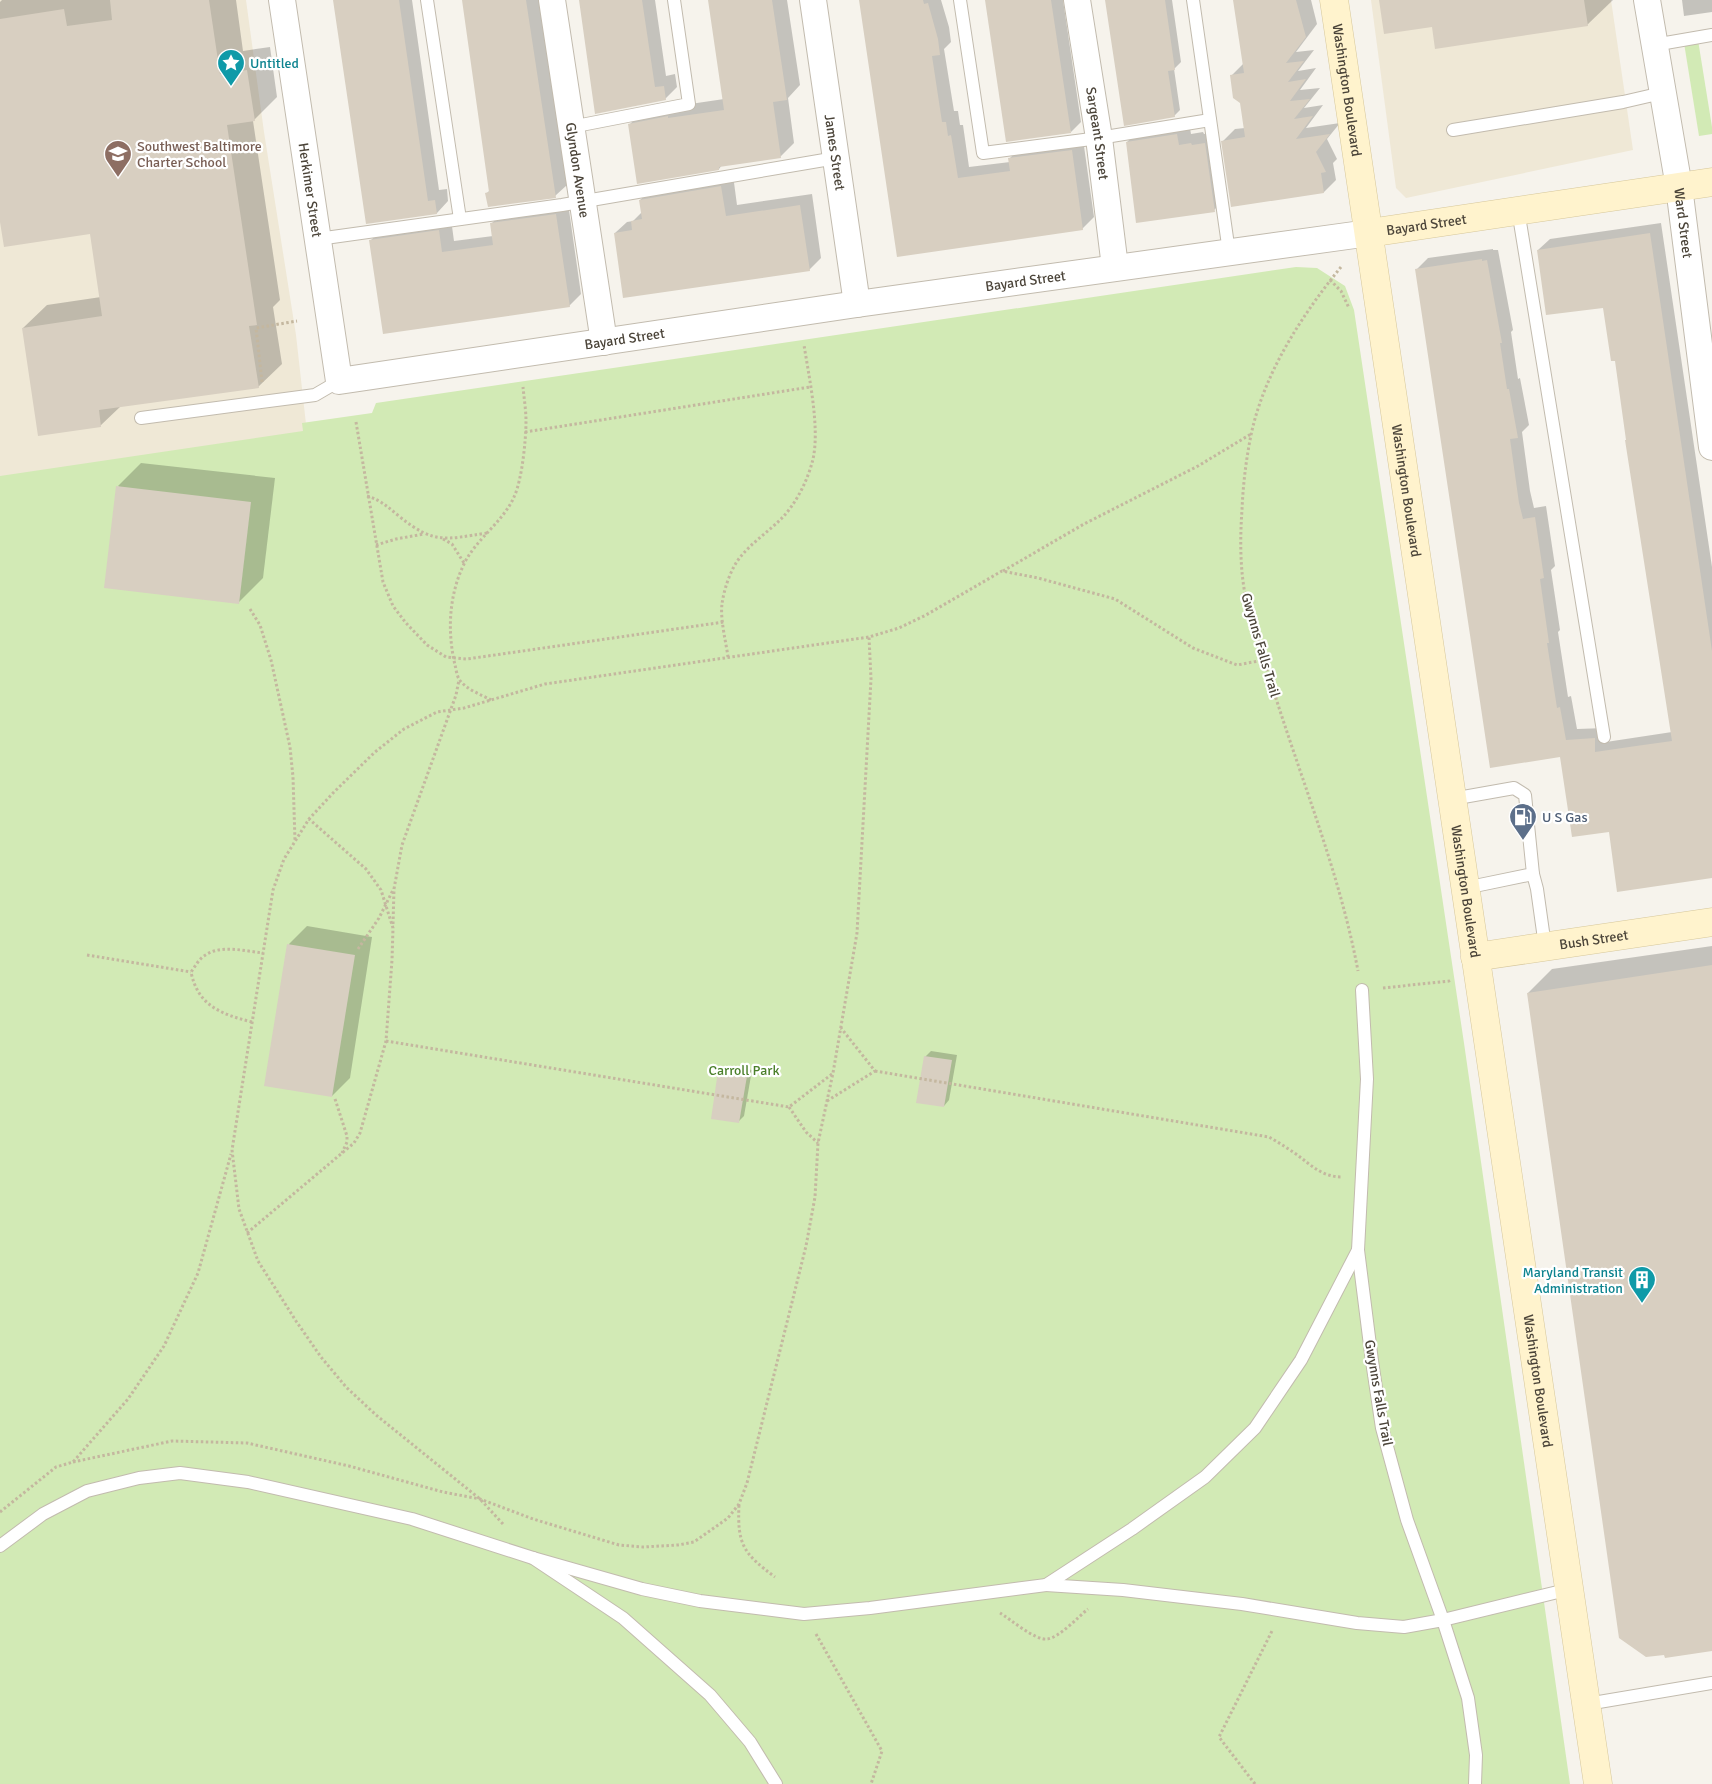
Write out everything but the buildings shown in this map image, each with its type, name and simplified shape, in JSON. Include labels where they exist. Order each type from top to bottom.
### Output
[{"type":"main road","name":"Washington Boulevard","points":[[1334,0],[1598,1784]]},
{"type":"main road","name":"Bayard Street","points":[[1369,233],[1712,182]]},
{"type":"main road","name":"Bush Street","points":[[1475,957],[1712,922]]},
{"type":"street","name":"Herkimer Street","points":[[282,0],[338,381]]},
{"type":"street","name":"Glyndon Avenue","points":[[552,0],[604,342]]},
{"type":"street","name":"James Street","points":[[813,0],[857,304]]},
{"type":"street","name":"Sargeant Street","points":[[1077,0],[1099,138],[1115,267]]},
{"type":"street","name":"Ward Street","points":[[1647,0],[1704,327],[1712,447]]},
{"type":"street","name":"Bayard Street","points":[[338,381],[857,304],[1369,233]]},
{"type":"lane","points":[[427,0],[460,219]]},
{"type":"lane","points":[[571,127],[688,104],[674,0]]},
{"type":"lane","points":[[960,0],[983,153],[1099,138],[1210,120]]},
{"type":"lane","points":[[1194,0],[1229,252]]},
{"type":"lane","points":[[1654,45],[1712,35]]},
{"type":"lane","points":[[1453,130],[1623,102],[1662,93]]},
{"type":"lane","points":[[318,239],[582,201],[836,158]]},
{"type":"lane","points":[[1518,210],[1604,737]]},
{"type":"lane","points":[[141,418],[315,395],[338,381]]},
{"type":"lane","points":[[1452,799],[1514,788],[1525,795],[1533,874],[1538,889],[1545,946]]},
{"type":"lane","points":[[1464,888],[1533,874]]},
{"type":"lane","name":"Gwynns Falls Trail","points":[[1362,990],[1367,1079],[1358,1250],[1382,1428],[1407,1520],[1443,1620],[1468,1698],[1476,1755],[1475,1784]]},
{"type":"lane","points":[[1046,1585],[1205,1477],[1255,1428],[1301,1360],[1358,1250]]},
{"type":"lane","points":[[0,1546],[42,1514],[88,1491],[138,1478],[180,1472],[248,1482],[412,1519],[642,1590],[700,1601],[804,1614],[870,1608],[1046,1585],[1242,1604],[1356,1623],[1404,1627],[1443,1620],[1570,1589]]},
{"type":"lane","points":[[534,1558],[622,1618],[710,1695],[750,1742],[776,1784]]},
{"type":"lane","points":[[1587,1704],[1712,1683]]},
{"type":"path","name":"Gwynns Falls Trail","points":[[1362,990],[1351,933],[1333,872],[1273,691],[1245,593],[1240,538],[1243,485],[1251,434],[1265,390],[1292,334],[1330,280],[1369,233]]},
{"type":"path","points":[[262,382],[256,328],[297,321]]},
{"type":"path","points":[[728,657],[722,605],[728,582],[736,563],[742,555],[783,518],[804,484],[813,459],[816,435],[804,345]]},
{"type":"path","points":[[247,1233],[340,1156],[354,1143],[360,1133],[386,1041],[392,960],[394,889],[402,846],[459,680],[453,658],[449,617],[456,586],[464,563],[514,497],[520,476],[526,421],[523,387]]},
{"type":"path","points":[[525,432],[810,387]]},
{"type":"path","points":[[356,422],[383,582],[393,606],[406,623],[427,645],[446,657],[467,659],[724,622]]},
{"type":"path","points":[[73,1462],[128,1399],[164,1346],[198,1273],[232,1150],[273,890],[284,859],[309,819],[374,752],[404,729],[437,712],[464,708],[545,684],[869,637],[899,628],[926,615],[1084,524],[1198,466],[1251,434]]},
{"type":"path","points":[[368,496],[378,499],[424,534],[452,544],[464,563]]},
{"type":"path","points":[[442,539],[488,532]]},
{"type":"path","points":[[376,545],[424,534]]},
{"type":"path","points":[[1002,571],[1038,578],[1115,599],[1193,648],[1237,665],[1264,660]]},
{"type":"path","points":[[250,609],[260,625],[271,660],[290,746],[295,841]]},
{"type":"path","points":[[0,1512],[56,1468],[73,1462],[172,1441],[247,1443],[349,1466],[442,1492],[480,1499],[533,1519],[619,1545],[643,1547],[694,1542],[728,1518],[739,1504],[747,1483],[806,1246],[815,1197],[818,1143],[833,1073],[857,933],[871,678],[869,637]]},
{"type":"path","points":[[459,680],[491,700]]},
{"type":"path","points":[[309,819],[366,869],[381,890],[393,928]]},
{"type":"path","points":[[358,949],[379,918],[394,889]]},
{"type":"path","points":[[252,1022],[234,1018],[219,1012],[209,1005],[193,983],[191,972],[202,957],[212,951],[225,949],[263,953]]},
{"type":"path","points":[[86,955],[191,972]]},
{"type":"path","points":[[1362,990],[1449,981],[1475,957]]},
{"type":"path","points":[[841,1027],[875,1071]]},
{"type":"path","points":[[386,1041],[789,1106],[833,1073]]},
{"type":"path","points":[[827,1101],[875,1071],[1269,1137],[1292,1151],[1315,1170],[1328,1175],[1361,1176]]},
{"type":"path","points":[[335,1099],[347,1136],[345,1149],[340,1156]]},
{"type":"path","points":[[789,1106],[806,1132],[818,1143]]},
{"type":"path","points":[[232,1150],[239,1209],[258,1262],[321,1357],[346,1387],[376,1415],[480,1499],[534,1558]]},
{"type":"path","points":[[739,1504],[738,1523],[742,1542],[748,1554],[775,1577]]},
{"type":"path","points":[[972,1595],[1038,1638],[1046,1640],[1056,1636],[1110,1590]]},
{"type":"path","points":[[1255,1784],[1219,1738],[1282,1611]]},
{"type":"path","points":[[816,1633],[882,1751],[871,1784]]},
{"type":"shaded area","points":[[0,0],[246,0],[264,132],[296,335],[307,433],[0,481]]},
{"type":"shaded area","points":[[1371,0],[1611,0],[1633,150],[1406,198],[1396,188]]},
{"type":"green space","points":[[1698,40],[1712,127],[1712,134],[1699,136],[1684,43]]},
{"type":"green space","name":"Carroll Park","points":[[1296,267],[1317,268],[1345,286],[1354,310],[1464,1043],[1570,1784],[0,1784],[0,476],[303,431],[302,423],[372,413],[376,403]]},
{"type":"place","name":"Untitled","points":[[231,87]]},
{"type":"place","name":"Southwest Baltimore Charter School","points":[[118,178]]},
{"type":"place","name":"U S Gas","points":[[1523,841]]},
{"type":"place","name":"Maryland Transit Administration","points":[[1642,1304]]}]
